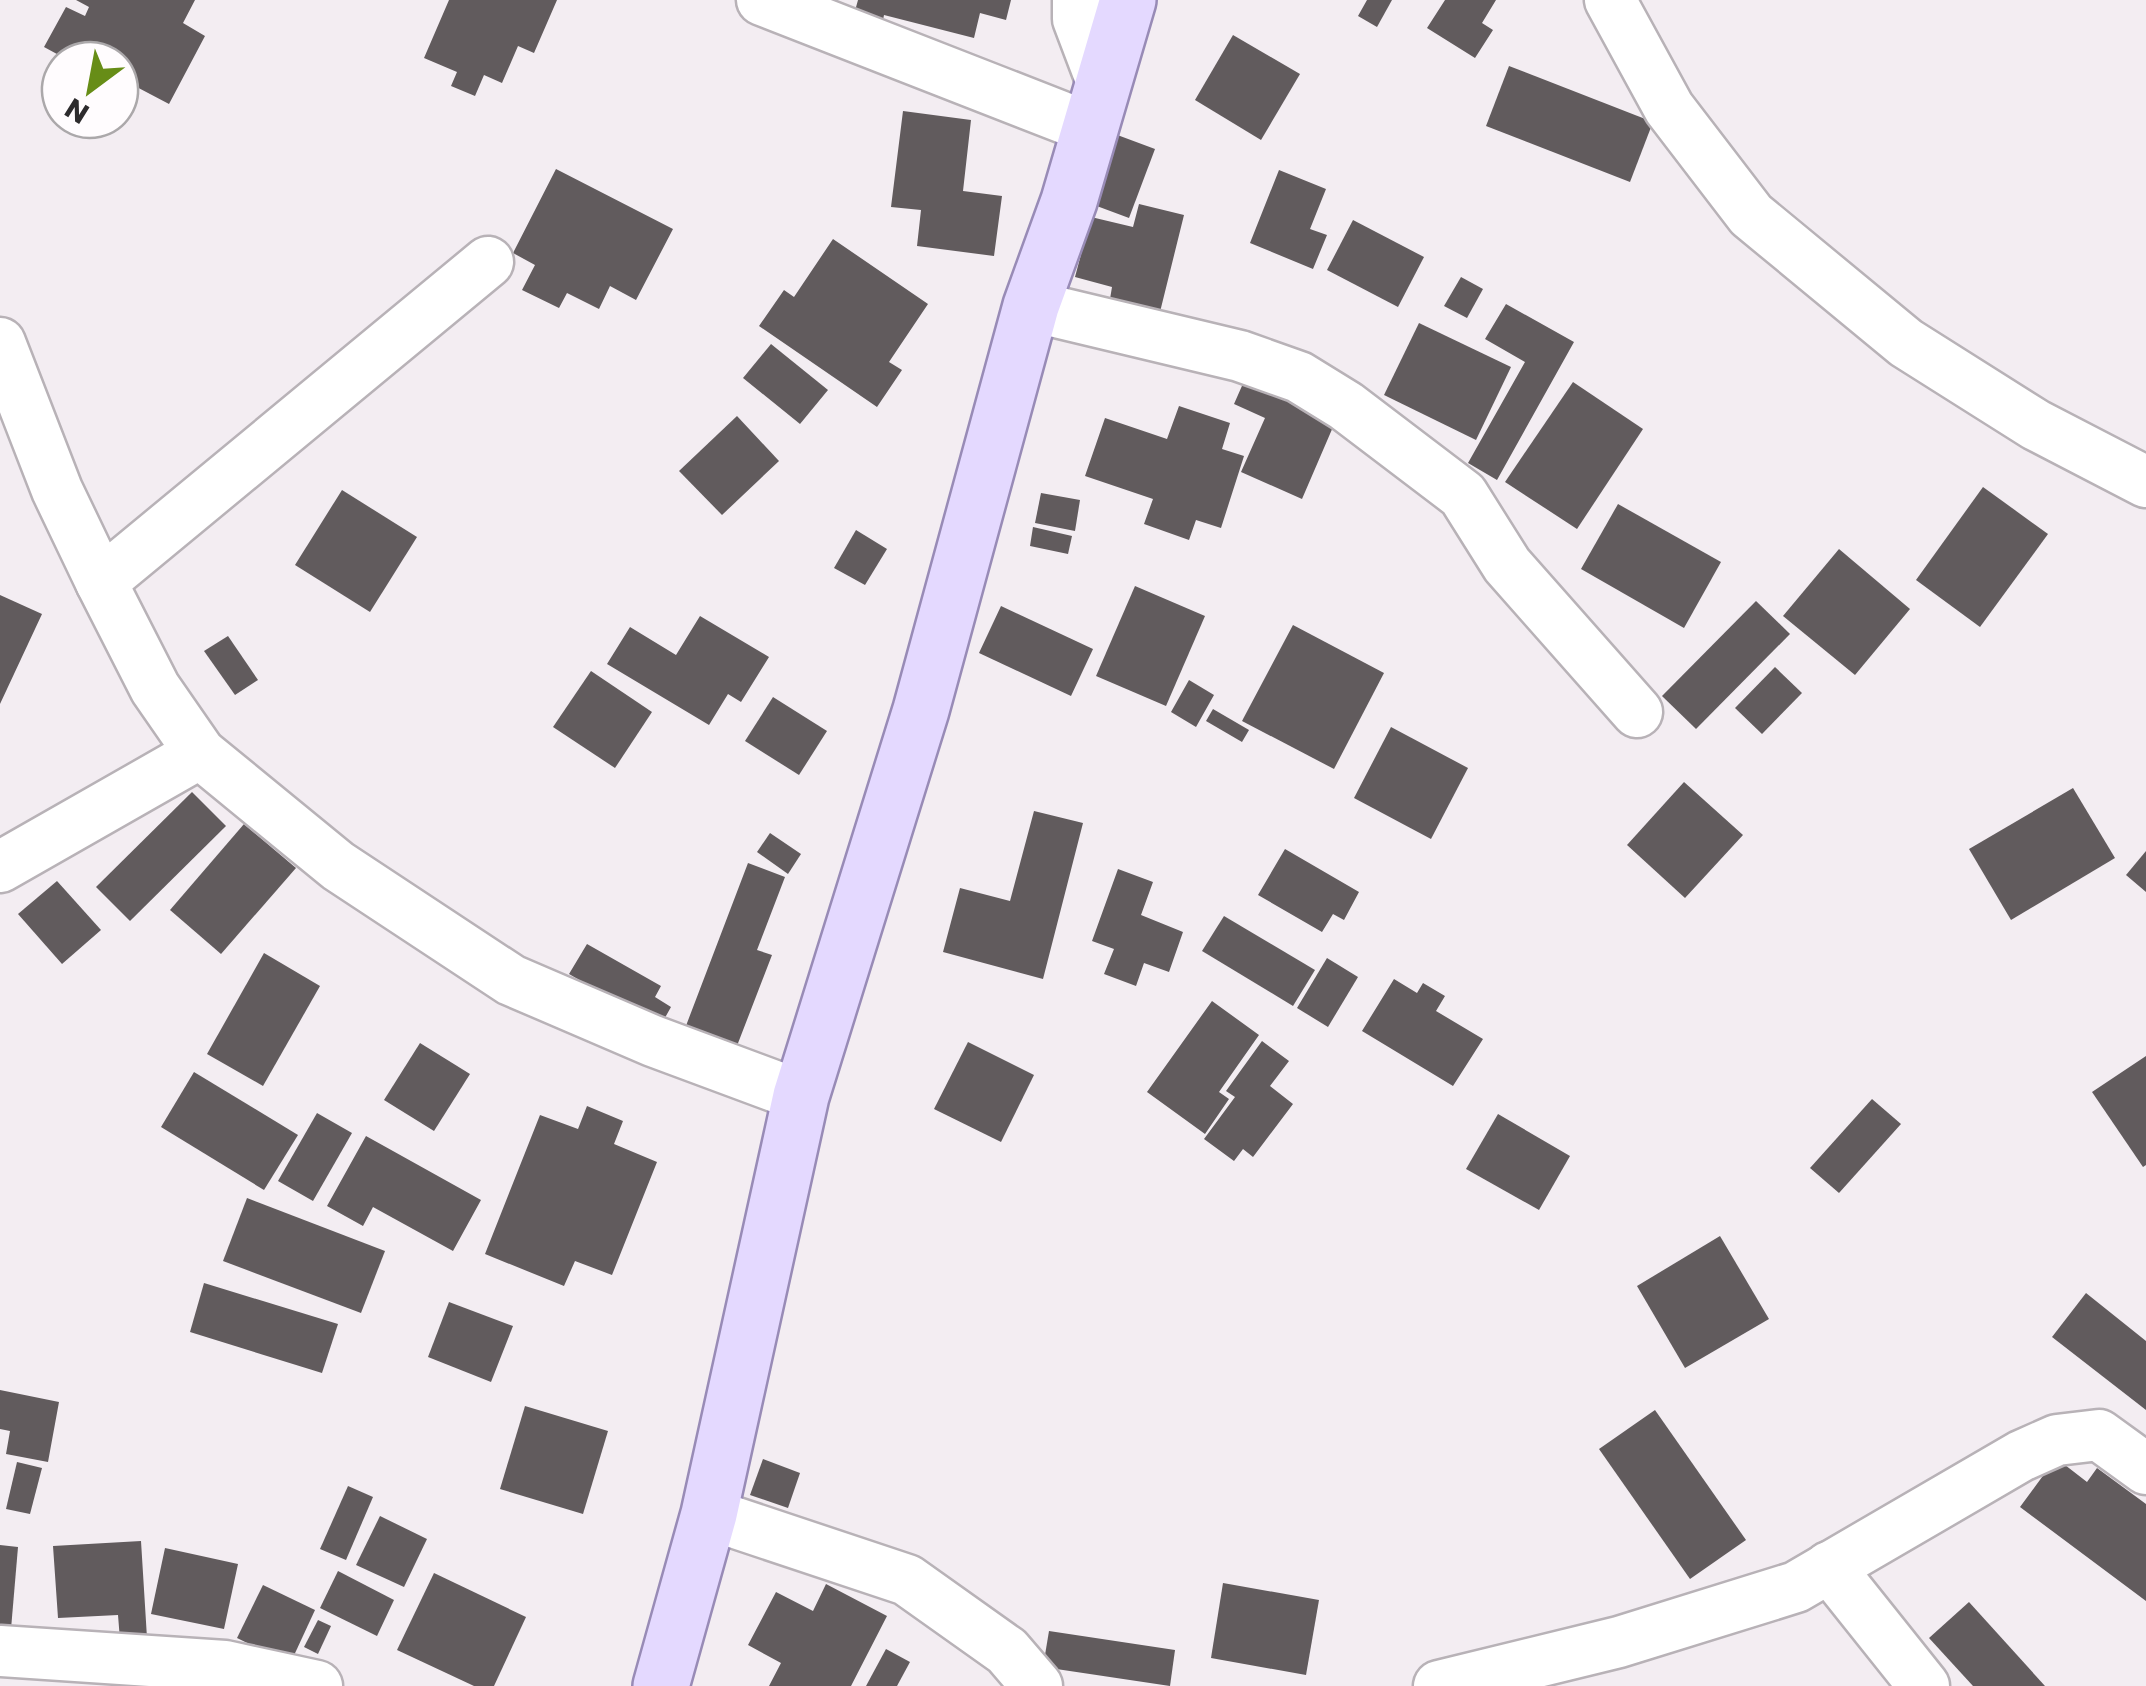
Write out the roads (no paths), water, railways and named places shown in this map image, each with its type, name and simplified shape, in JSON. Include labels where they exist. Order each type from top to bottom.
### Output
[{"type":"main road","points":[[662,1686],[708,1514],[801,1096],[921,710],[1032,306],[1128,0]]},
{"type":"street","points":[[762,0],[1096,106],[1078,19],[1078,0]]},
{"type":"street","points":[[1610,0],[1669,108],[1752,215],[1906,343],[2036,425],[2146,482]]},
{"type":"street","points":[[100,582],[488,262]]},
{"type":"street","points":[[1032,306],[1240,356],[1299,377],[1346,406],[1463,496],[1507,565],[1637,712]]},
{"type":"street","points":[[0,342],[57,490],[100,582],[156,688],[200,753],[338,866],[511,980],[801,1096]]},
{"type":"street","points":[[0,866],[200,753]]},
{"type":"street","points":[[1440,1686],[1655,1631],[1796,1587],[2021,1456],[2057,1440],[2098,1435],[2146,1469]]},
{"type":"street","points":[[708,1514],[907,1580],[1007,1651],[1037,1686]]},
{"type":"street","points":[[1830,1568],[1924,1686]]},
{"type":"street","points":[[0,1651],[224,1666],[317,1686]]}]
